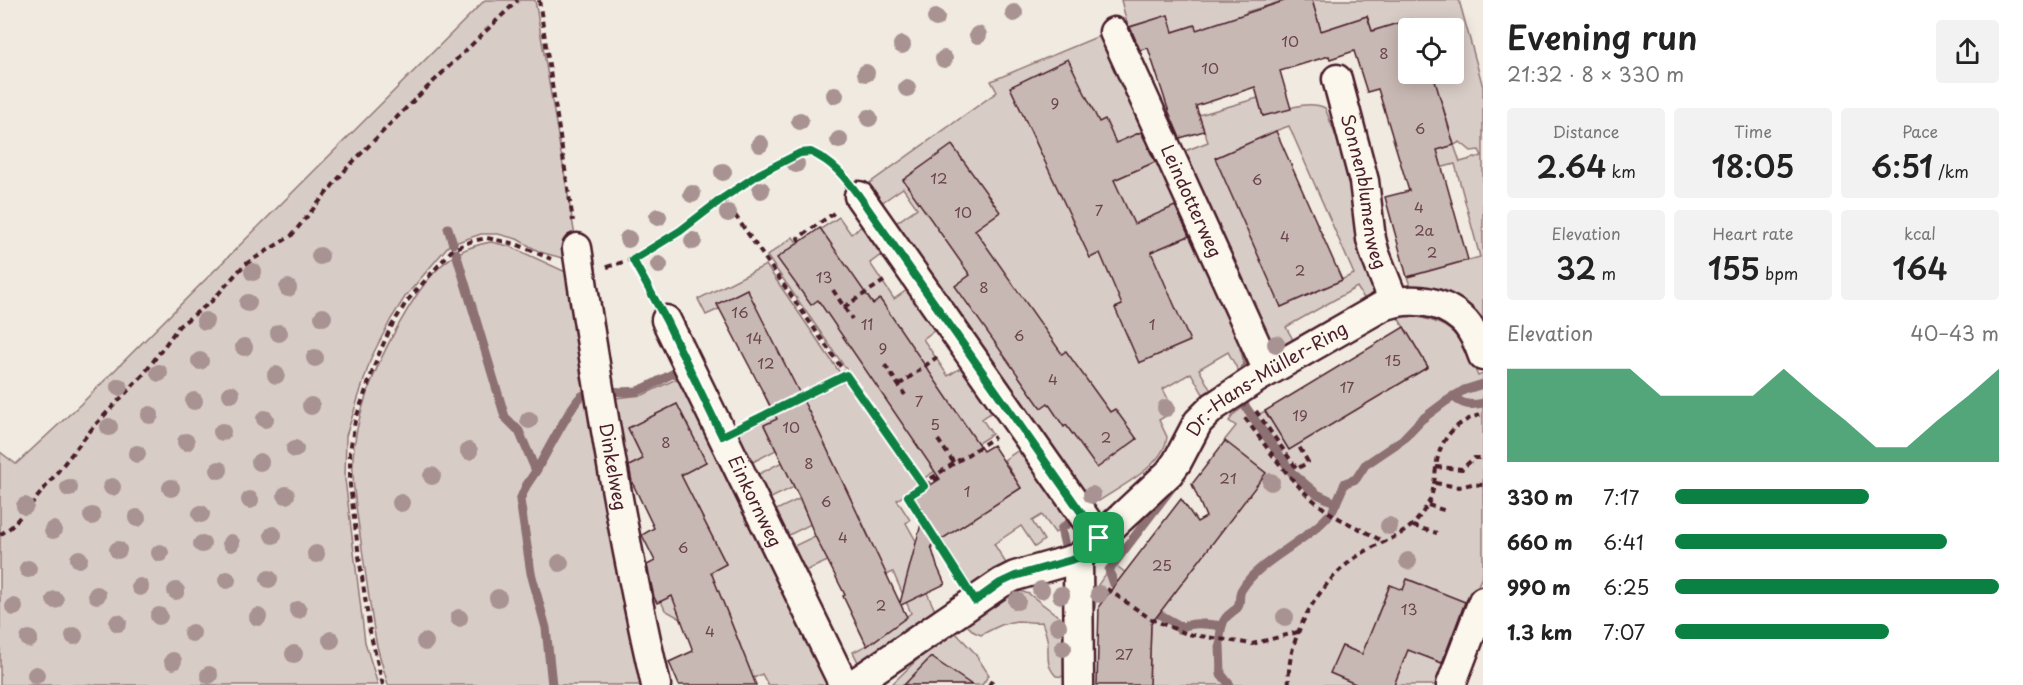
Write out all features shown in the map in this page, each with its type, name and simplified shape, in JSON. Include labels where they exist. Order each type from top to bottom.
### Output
[{"type":"street","name":"Leindotterweg","points":[[1114,32],[1268,371]]},
{"type":"street","name":"Sonnenblumenweg","points":[[1337,79],[1364,181],[1375,254],[1394,302]]},
{"type":"street","points":[[859,196],[1099,538]]},
{"type":"street","name":"Dinkelweg","points":[[579,259],[620,511],[636,598],[656,685]]},
{"type":"street","name":"Dr.-Hans-Müller-Ring","points":[[852,685],[1000,583],[1015,576],[1078,558],[1169,473],[1198,422],[1205,414],[1234,392],[1268,371],[1381,307],[1405,300],[1428,303],[1452,312],[1468,326],[1483,356]]},
{"type":"street","name":"Einkornweg","points":[[666,320],[844,685]]},
{"type":"street","points":[[1078,558],[1079,685]]},
{"type":"street","points":[[1451,685],[1483,601]]},
{"type":"path","points":[[0,535],[11,527],[95,425],[144,374],[179,326],[212,301],[244,265],[291,236],[347,168],[518,0]]},
{"type":"path","points":[[539,0],[579,259],[590,272],[633,260],[680,231],[759,174],[800,153],[811,152],[841,171],[859,196],[798,238],[800,242]]},
{"type":"path","points":[[723,198],[923,485]]},
{"type":"path","points":[[383,685],[370,632],[358,549],[350,485],[350,451],[355,421],[391,327],[407,301],[457,247],[487,238],[579,259]]},
{"type":"path","points":[[633,260],[666,320]]},
{"type":"path","points":[[844,307],[908,265]]},
{"type":"path","points":[[833,290],[852,319]]},
{"type":"path","points":[[899,385],[961,341]]},
{"type":"path","points":[[885,365],[905,395]]},
{"type":"path","points":[[722,436],[846,375]]},
{"type":"path","points":[[1234,392],[1297,469],[1308,462],[1298,445]]},
{"type":"path","points":[[1234,392],[1298,486],[1334,516],[1383,542]]},
{"type":"path","points":[[1289,685],[1289,664],[1298,632],[1317,597],[1331,580],[1359,555],[1395,538],[1413,526],[1428,505],[1443,441],[1463,421],[1483,414]]},
{"type":"path","points":[[975,601],[908,496],[1017,422]]},
{"type":"path","points":[[939,440],[954,463]]},
{"type":"path","points":[[1436,467],[1462,469],[1474,458],[1483,458]]},
{"type":"path","points":[[923,485],[937,478],[938,480]]},
{"type":"path","points":[[1435,483],[1459,487],[1472,484],[1483,485]]},
{"type":"path","points":[[1428,505],[1446,511]]},
{"type":"path","points":[[1413,526],[1437,533]]},
{"type":"path","points":[[1078,558],[1099,583],[1151,620],[1187,634],[1252,644],[1298,632]]},
{"type":"path","points":[[989,685],[993,679]]},
{"type":"shaded area","points":[[485,0],[535,0],[577,248],[566,259],[540,252],[517,239],[498,234],[481,234],[449,245],[405,297],[371,358],[346,436],[345,479],[365,642],[378,685],[0,685],[0,452],[16,464],[83,402]]},
{"type":"shaded area","points":[[1121,0],[1299,0],[1283,1],[1246,12],[1259,52],[1196,30],[1195,25],[1173,32],[1167,16],[1128,27]]},
{"type":"shaded area","points":[[1312,0],[1459,0],[1464,18],[1398,18],[1398,23],[1372,31],[1367,16],[1321,31]]},
{"type":"shaded area","points":[[1464,18],[1483,87],[1483,319],[1451,294],[1434,289],[1411,288],[1407,277],[1480,257],[1455,164],[1432,170],[1427,153],[1454,145],[1440,96],[1406,84],[1464,84]],"holes":[[[1460,142],[1471,151],[1479,150],[1482,156],[1460,162],[1454,145]]]},
{"type":"shaded area","points":[[1104,34],[1247,361],[1246,367],[1240,374],[1228,352],[1199,369],[1211,391],[1203,394],[1191,373],[1163,389],[1174,411],[1159,420],[1167,437],[1158,457],[1129,482],[1099,501],[1092,502],[1076,483],[896,223],[917,208],[903,188],[881,203],[867,185],[997,92],[991,81]]},
{"type":"shaded area","points":[[1258,98],[1263,116],[1302,105],[1325,108],[1345,160],[1378,293],[1367,303],[1357,287],[1286,327],[1296,345],[1278,350],[1269,337],[1185,151],[1208,142],[1199,115]],"holes":[[[1289,126],[1354,274],[1281,307],[1275,131]]]},
{"type":"shaded area","points":[[839,217],[851,234],[869,221],[889,249],[870,263],[894,299],[914,285],[942,325],[923,339],[948,376],[968,363],[999,407],[982,419],[992,434],[923,479],[767,256],[793,237],[798,244]]},
{"type":"shaded area","points":[[491,242],[509,246],[568,273],[643,685],[388,685],[376,641],[354,494],[353,459],[357,429],[374,374],[417,295],[442,264],[464,250]]},
{"type":"shaded area","points":[[766,265],[840,373],[770,407],[765,396],[747,289],[717,304],[719,309],[706,315],[698,299]]},
{"type":"shaded area","points":[[1406,315],[1434,321],[1453,332],[1466,350],[1478,376],[1483,374],[1483,574],[1465,616],[1440,605],[1444,594],[1408,579],[1403,590],[1390,585],[1378,614],[1420,654],[1446,665],[1438,685],[1394,685],[1400,670],[1342,646],[1331,673],[1358,685],[1149,685],[1151,626],[1116,625],[1115,608],[1096,599],[1095,608],[1090,608],[1095,590],[1102,579],[1114,564],[1166,603],[1265,473],[1224,441],[1236,426],[1229,421],[1234,414],[1248,404],[1256,416],[1265,411],[1289,449],[1428,367],[1397,316]]},
{"type":"shaded area","points":[[676,379],[681,379],[830,685],[768,685],[762,674],[739,685],[740,645],[723,603],[681,619],[665,610],[661,601],[686,588],[685,585],[726,564],[697,507],[655,528],[679,476],[706,462],[677,404],[628,428],[643,459],[625,468],[615,398],[643,395]]},
{"type":"shaded area","points":[[846,381],[919,485],[897,500],[910,520],[906,523],[916,541],[913,559],[937,615],[863,672],[853,652],[871,643],[911,613],[893,572],[851,592],[836,558],[870,539],[859,515],[850,519],[845,508],[853,503],[806,406],[764,425],[776,450],[751,463],[737,434]]},
{"type":"shaded area","points":[[1025,446],[1072,520],[1055,533],[1042,515],[1032,521],[1044,540],[1035,547],[1021,526],[994,544],[1007,565],[973,589],[941,539],[1021,488],[1004,460]]},
{"type":"shaded area","points":[[782,462],[794,487],[769,499],[757,475]]},
{"type":"shaded area","points":[[799,499],[811,524],[787,536],[774,511]]},
{"type":"shaded area","points":[[815,536],[828,561],[805,571],[792,547]]},
{"type":"shaded area","points":[[1020,591],[1029,594],[1066,622],[1066,677],[1056,676],[1051,669],[1047,638],[1042,622],[1013,622],[998,626],[981,635],[966,624],[1006,596]]},
{"type":"shaded area","points":[[955,632],[974,652],[989,675],[982,685],[891,685],[926,651]]},
{"type":"building","points":[[1287,0],[1312,0],[1321,31],[1367,16],[1372,31],[1398,23],[1398,84],[1436,84],[1454,145],[1437,150],[1468,260],[1407,277],[1385,197],[1409,191],[1378,89],[1367,92],[1354,51],[1280,71],[1291,109],[1263,116],[1255,87],[1196,106],[1204,131],[1180,138],[1148,48],[1140,50],[1130,27],[1168,15],[1173,32],[1195,25],[1196,30]]},
{"type":"building","points":[[1068,59],[1099,122],[1105,119],[1116,143],[1141,132],[1155,162],[1114,180],[1134,224],[1175,206],[1189,236],[1151,252],[1190,341],[1139,363],[1115,308],[1122,305],[1100,253],[1090,258],[1010,87]]},
{"type":"building","points":[[1276,131],[1342,280],[1281,307],[1215,158]]},
{"type":"building","points":[[952,145],[1000,212],[975,230],[1062,354],[1066,351],[1110,412],[1115,409],[1137,439],[1097,468],[1048,403],[1041,408],[955,286],[970,275],[903,180]]},
{"type":"building","points":[[820,228],[873,304],[880,299],[983,451],[993,445],[1021,488],[931,546],[945,584],[901,605],[907,617],[867,646],[764,425],[777,419],[717,304],[747,289],[818,430],[900,603],[924,513],[913,496],[940,479],[818,300],[811,305],[777,258]]},
{"type":"building","points":[[1404,327],[1428,367],[1289,450],[1265,411]]},
{"type":"building","points":[[677,404],[706,462],[681,475],[726,564],[711,572],[756,685],[679,685],[669,662],[693,651],[672,596],[657,603],[654,597],[647,565],[655,561],[642,535],[654,528],[632,482],[629,466],[643,459],[628,428]]},
{"type":"building","points":[[1225,441],[1266,473],[1151,624],[1149,685],[1097,685],[1099,606],[1181,499],[1197,522],[1206,517],[1192,484]]},
{"type":"building","points":[[1407,579],[1465,602],[1442,663],[1408,650],[1394,685],[1358,685],[1330,673],[1342,646],[1362,654],[1390,585],[1403,590]]},
{"type":"building","points":[[931,657],[972,685],[904,685]]},
{"type":"waterway","points":[[448,228],[453,244]]},
{"type":"waterway","points":[[456,253],[505,417],[519,431],[536,471],[520,500],[531,573],[546,628],[552,685]]},
{"type":"waterway","points":[[1240,377],[1247,363],[1244,349]]},
{"type":"waterway","points":[[536,471],[566,418],[582,396],[602,391],[637,391],[674,373],[687,376]]},
{"type":"waterway","points":[[1333,510],[1345,483],[1356,479],[1365,465],[1402,440],[1421,420],[1445,402],[1464,390],[1483,384]]},
{"type":"waterway","points":[[1241,393],[1245,406],[1292,473],[1317,494],[1336,503]]},
{"type":"waterway","points":[[1453,396],[1467,404],[1483,403]]},
{"type":"waterway","points":[[1124,592],[1114,584],[1109,570],[1173,486]]},
{"type":"waterway","points":[[1059,556],[1066,550],[1061,529],[1072,520],[1071,512]]},
{"type":"waterway","points":[[1220,638],[1224,621],[1238,607],[1241,591],[1249,579],[1328,516]]},
{"type":"waterway","points":[[1148,608],[1182,627]]},
{"type":"waterway","points":[[1179,629],[1194,624],[1222,626]]},
{"type":"waterway","points":[[1220,644],[1221,674],[1230,685]]},
{"type":"route","points":[[811,152],[823,158],[841,171],[1099,538],[1078,558],[1007,579],[975,601],[908,496],[924,486],[846,375],[722,436],[666,320],[633,260],[680,231],[759,174],[800,153],[811,152]]}]
